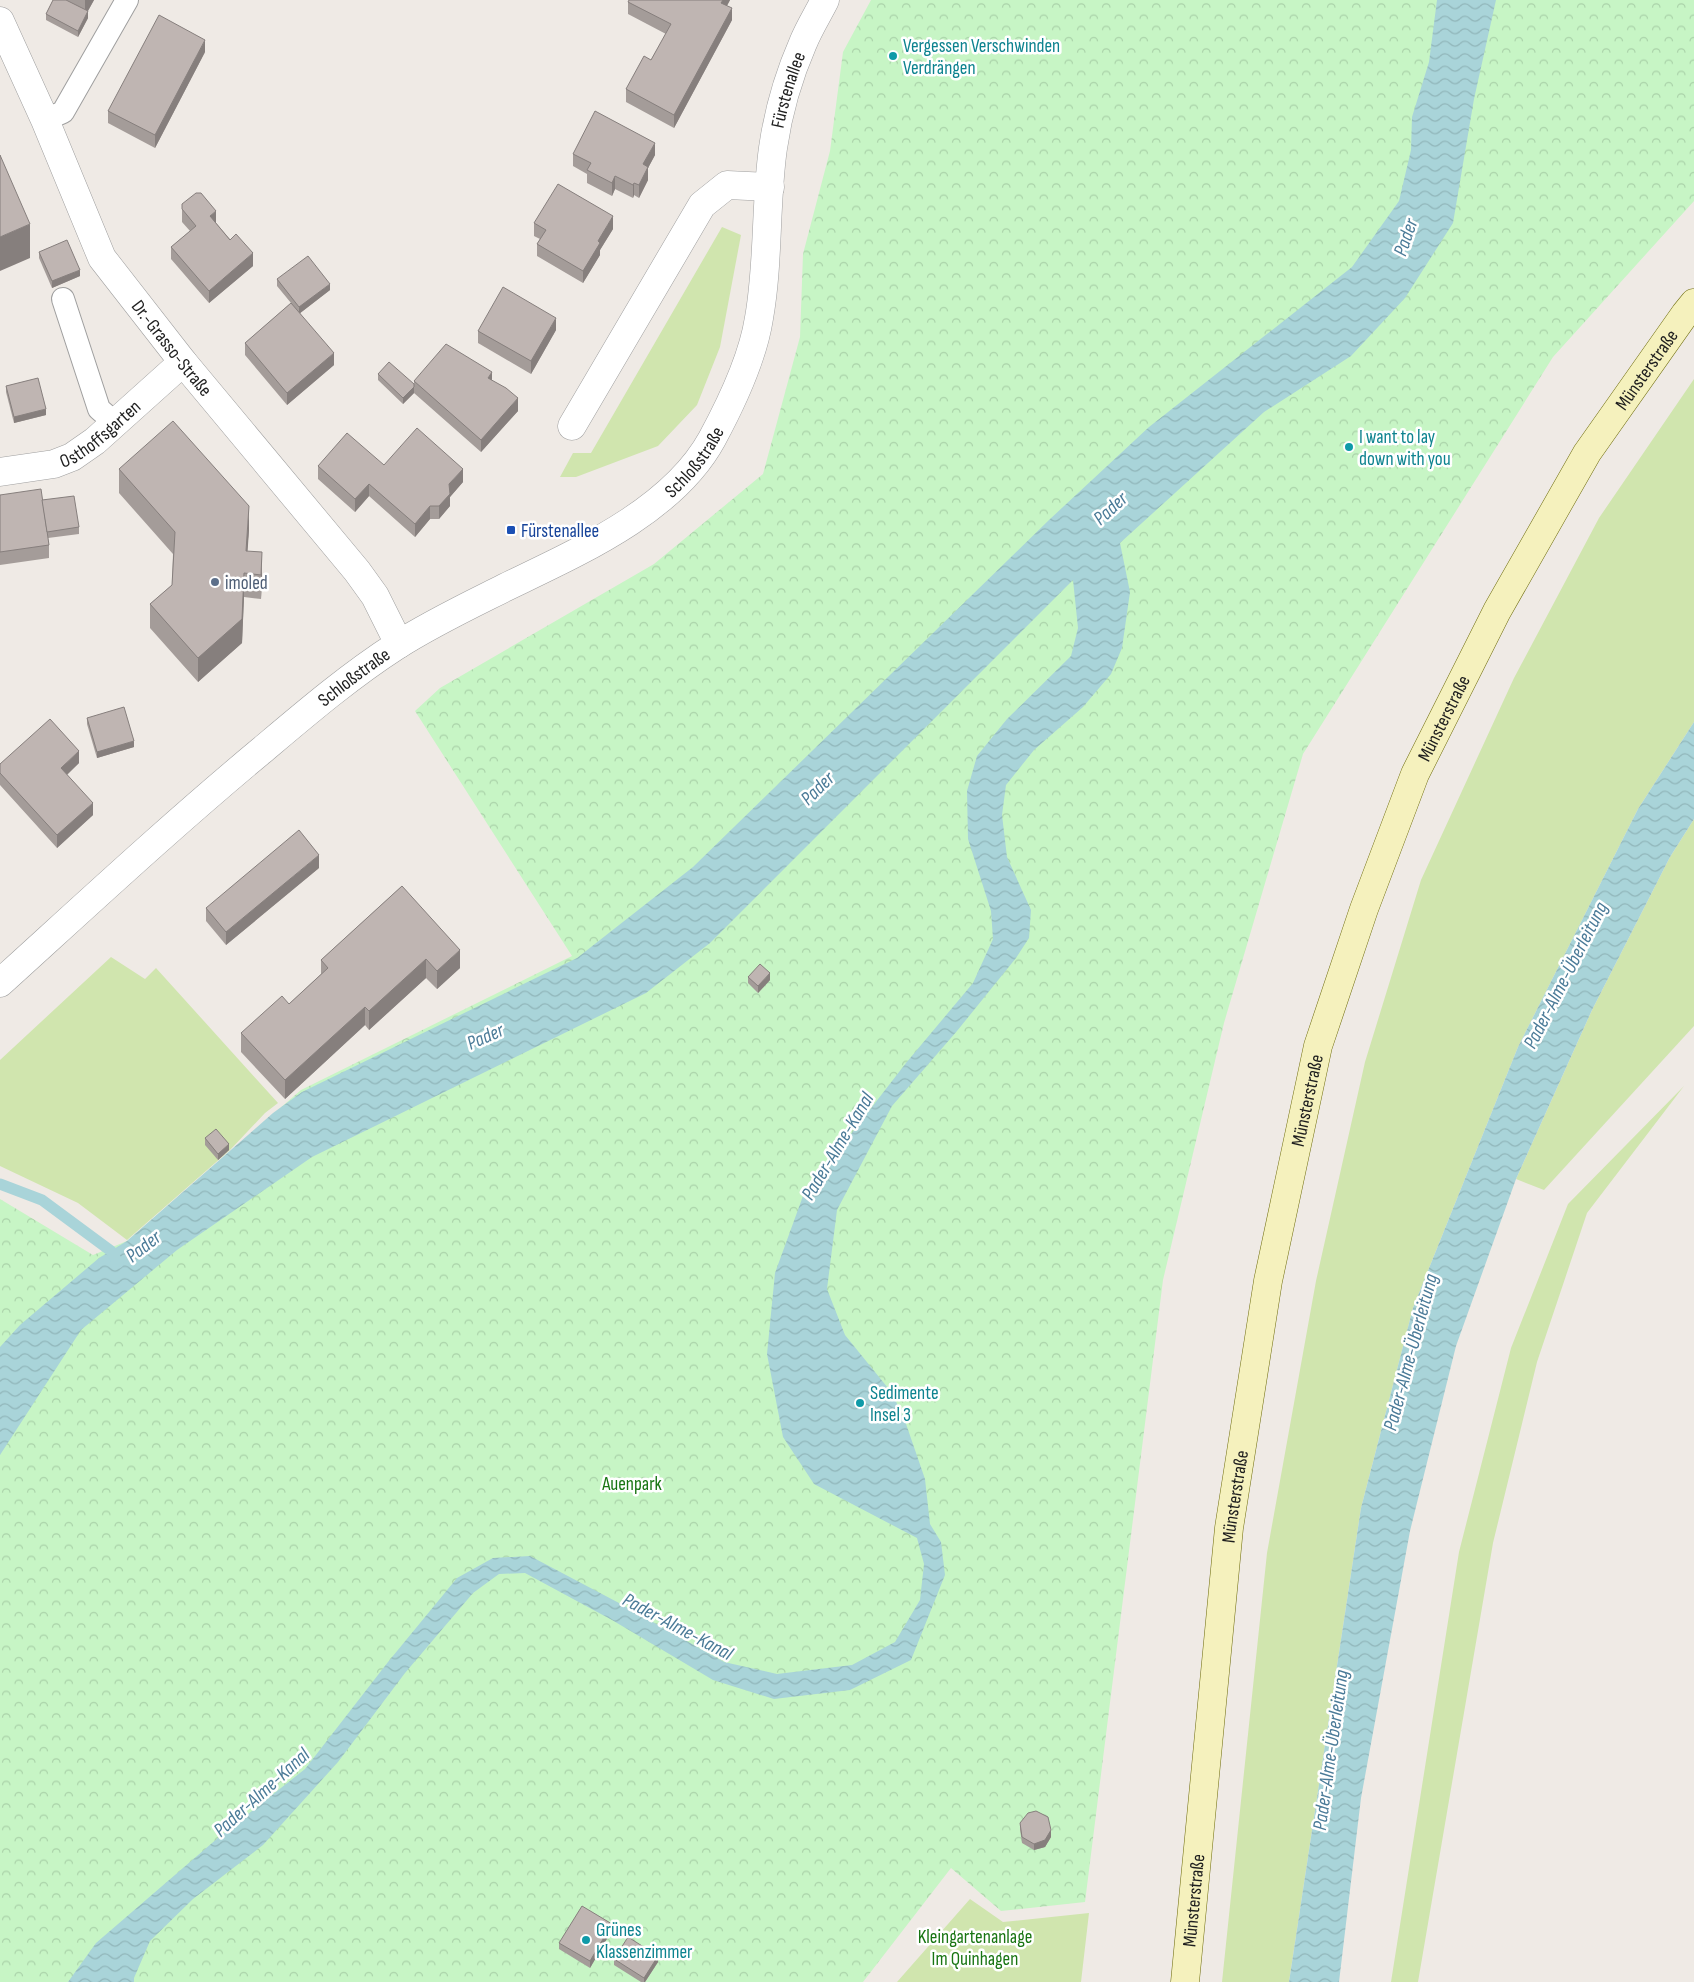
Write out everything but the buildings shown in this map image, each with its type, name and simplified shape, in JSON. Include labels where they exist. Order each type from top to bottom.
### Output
[{"type":"main road","name":"Münsterstraße","points":[[1185,1982],[1229,1528],[1268,1281],[1318,1046],[1364,909],[1416,774],[1496,611],[1587,453],[1694,303]]},
{"type":"street","name":"Fürstenallee","points":[[726,409],[752,349],[759,320],[763,291],[773,148],[786,93],[803,42],[825,0]]},
{"type":"street","name":"Dr.-Grasso-Straße","points":[[0,21],[45,120],[102,258],[183,362],[357,571],[375,596],[399,644]]},
{"type":"street","points":[[572,426],[702,206],[727,185],[770,187]]},
{"type":"street","name":"Osthoffsgarten","points":[[0,472],[54,464],[72,457],[95,441],[183,362]]},
{"type":"street","name":"Schloßstraße","points":[[0,983],[232,775],[350,677],[399,644],[445,617],[540,571],[628,523],[661,499],[687,473],[710,442],[726,409]]},
{"type":"lane","points":[[45,120],[62,112],[127,0]]},
{"type":"lane","points":[[63,299],[98,409],[115,423]]},
{"type":"green space","name":"Auenpark","points":[[871,0],[1694,0],[1694,201],[1553,357],[1303,754],[1224,1023],[1163,1280],[1085,1902],[1001,1911],[951,1868],[863,1982],[0,1982],[0,1199],[93,1255],[127,1241],[301,1090],[572,956],[415,711],[440,688],[654,564],[763,474],[800,337],[803,254],[830,151],[843,52]]},
{"type":"green space","points":[[722,227],[741,235],[720,347],[697,405],[658,446],[576,477],[560,477],[573,453],[591,453]]},
{"type":"green space","points":[[1694,379],[1694,722],[1638,809],[1518,1047],[1413,1308],[1361,1508],[1289,1982],[1222,1982],[1267,1553],[1316,1281],[1365,1062],[1421,880],[1514,678],[1599,518]]},
{"type":"green space","points":[[1694,819],[1694,1026],[1544,1190],[1516,1179],[1592,1010],[1670,857]]},
{"type":"green space","points":[[111,957],[145,979],[156,968],[278,1103],[265,1113],[230,1150],[127,1240],[78,1203],[0,1166],[0,1060]]},
{"type":"green space","points":[[1684,1086],[1587,1213],[1537,1362],[1493,1543],[1418,1982],[1391,1982],[1459,1552],[1511,1348],[1568,1204]]},
{"type":"green space","name":"Kleingartenanlage Im Quinhagen","points":[[970,1899],[1003,1922],[1089,1913],[1081,1982],[897,1982]]},
{"type":"water","name":"Pader","points":[[1437,0],[1496,0],[1474,99],[1453,223],[1405,298],[1351,356],[1264,412],[1120,543],[1130,592],[1122,648],[1111,674],[1083,707],[1034,750],[1006,785],[1002,815],[1007,857],[1031,910],[1029,938],[1016,958],[957,1031],[892,1106],[837,1210],[827,1289],[845,1335],[892,1393],[905,1421],[925,1479],[930,1524],[941,1542],[945,1575],[911,1660],[850,1690],[774,1699],[713,1680],[612,1620],[525,1573],[499,1574],[473,1593],[405,1673],[338,1762],[263,1845],[193,1899],[150,1941],[134,1982],[68,1982],[96,1943],[219,1837],[305,1769],[388,1662],[457,1578],[493,1558],[530,1556],[724,1662],[777,1674],[852,1665],[895,1642],[920,1600],[924,1564],[917,1538],[814,1484],[783,1437],[767,1354],[775,1273],[803,1196],[906,1063],[973,983],[993,939],[991,911],[968,839],[967,791],[977,756],[1007,719],[1071,656],[1078,628],[1073,580],[710,943],[646,993],[312,1157],[177,1250],[81,1330],[0,1455],[0,1347],[20,1325],[99,1258],[127,1241],[273,1113],[302,1092],[577,958],[693,867],[1049,520],[1149,427],[1352,267],[1399,201],[1411,150],[1412,117],[1429,62]]},
{"type":"water","name":"Pader-Alme-Überleitung","points":[[1694,722],[1694,819],[1670,857],[1592,1010],[1516,1179],[1456,1346],[1410,1531],[1361,1798],[1339,1982],[1289,1982],[1361,1508],[1413,1308],[1518,1047],[1638,809]]},
{"type":"waterway","points":[[0,1184],[42,1200],[111,1251],[118,1263]]},
{"type":"place","name":"Vergessen Verschwinden Verdrängen","points":[[893,56]]},
{"type":"place","name":"I want to lay down with you","points":[[1349,447]]},
{"type":"place","name":"Fürstenallee","points":[[511,530]]},
{"type":"place","name":"imoled","points":[[215,582]]},
{"type":"place","name":"Sedimente Insel 3","points":[[860,1403]]},
{"type":"place","name":"Grünes Klassenzimmer","points":[[586,1940]]},
{"type":"water label","name":"Pader-Alme-Kanal","points":[[837,1146]]},
{"type":"water label","name":"Pader-Alme-Kanal","points":[[678,1626]]},
{"type":"water label","name":"Pader-Alme-Kanal","points":[[261,1792]]}]
